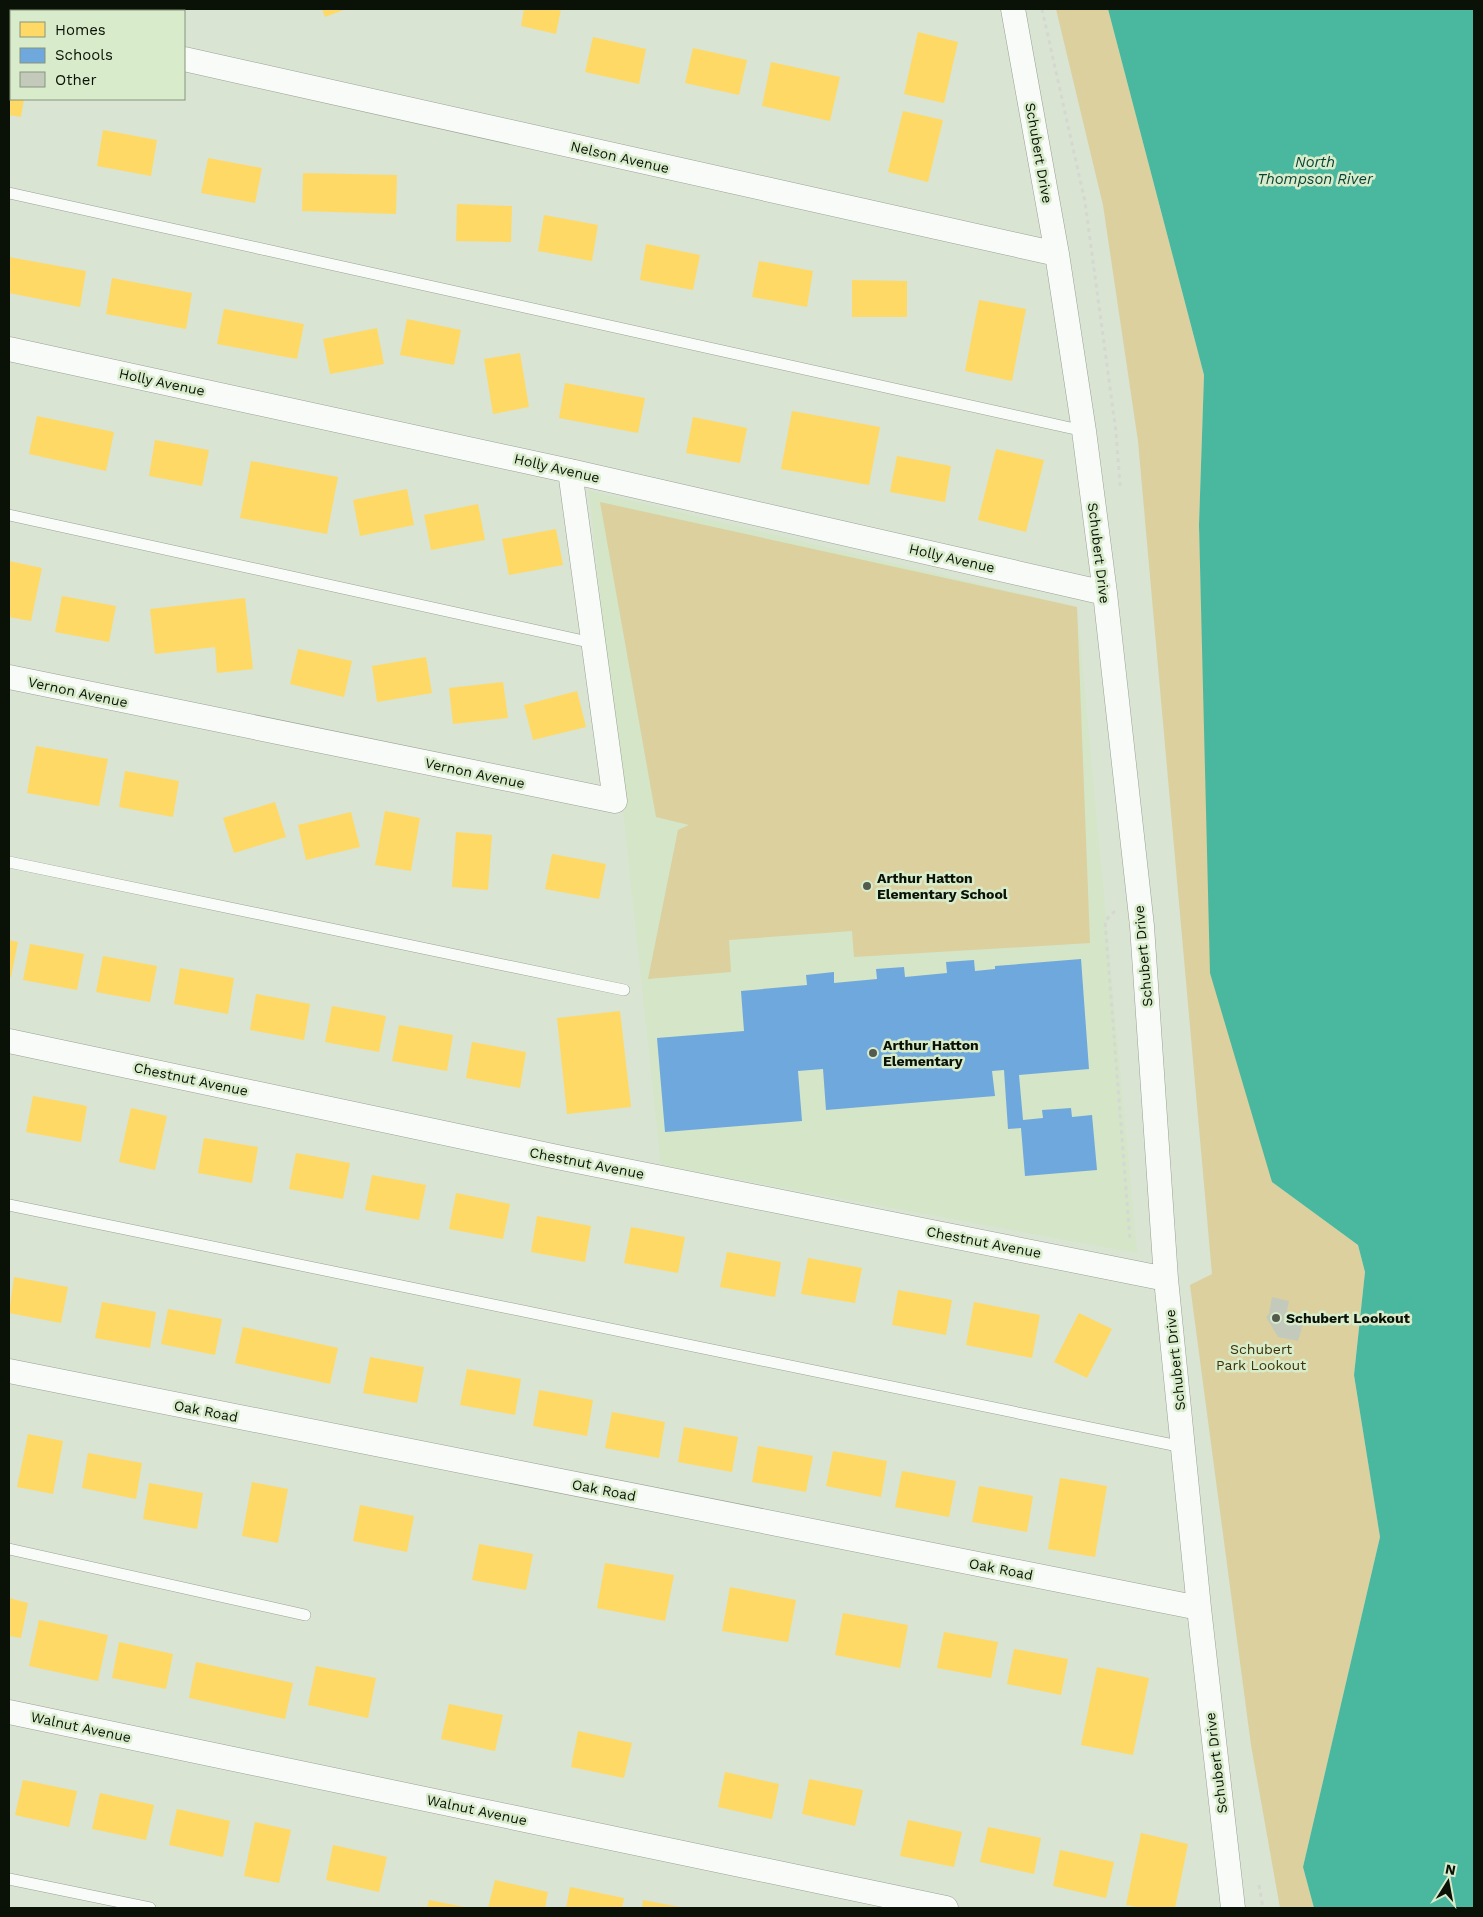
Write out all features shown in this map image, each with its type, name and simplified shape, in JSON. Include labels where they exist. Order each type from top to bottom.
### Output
[{"type":"street","name":"Schubert Drive","points":[[1013,9],[1057,254],[1084,431],[1105,593],[1142,926],[1166,1279],[1199,1608],[1233,1908]]},
{"type":"street","name":"Nelson Avenue","points":[[185,59],[1057,254]]},
{"type":"street","name":"Holly Avenue","points":[[9,348],[570,470],[1105,593]]},
{"type":"street","name":"Vernon Avenue","points":[[9,678],[615,801],[570,470]]},
{"type":"street","name":"Chestnut Avenue","points":[[9,1041],[552,1156],[1166,1279]]},
{"type":"street","name":"Oak Road","points":[[9,1371],[1199,1608]]},
{"type":"street","name":"Walnut Avenue","points":[[9,1712],[946,1908]]},
{"type":"lane","points":[[9,193],[1084,431]]},
{"type":"lane","points":[[9,515],[593,643]]},
{"type":"lane","points":[[9,862],[624,990]]},
{"type":"lane","points":[[9,1204],[1183,1447]]},
{"type":"lane","points":[[9,1549],[305,1615]]},
{"type":"lane","points":[[9,1879],[150,1908]]},
{"type":"path","points":[[1122,904],[1105,921],[1130,1240]]},
{"type":"shaded area","name":"Arthur Hatton Elementary School","points":[[589,491],[1077,607],[1137,1253],[661,1165]]},
{"type":"green space","name":"Schubert Park Lookout","points":[[1056,9],[1108,9],[1204,375],[1199,525],[1203,656],[1272,1182],[1358,1245],[1365,1272],[1354,1375],[1380,1537],[1303,1867],[1314,1908],[1280,1908],[1251,1745],[1190,1285],[1212,1274],[1138,441],[1103,205]]},
{"type":"green space","points":[[600,502],[1077,607],[1090,943],[854,957],[852,931],[729,940],[731,972],[648,979],[678,830],[689,825],[656,817]]},
{"type":"water","name":"North Thompson River","points":[[1108,9],[1474,9],[1474,1908],[1314,1908],[1303,1867],[1380,1537],[1354,1375],[1365,1272],[1358,1245],[1272,1182],[1210,973],[1199,525],[1204,375]]},
{"type":"building: Homes","points":[[322,9],[346,9],[325,17]]},
{"type":"building: Homes","points":[[524,9],[561,9],[556,34],[521,26]]},
{"type":"building: Homes","points":[[918,32],[958,42],[944,103],[904,94]]},
{"type":"building: Homes","points":[[593,37],[646,49],[639,84],[585,72]]},
{"type":"building: Homes","points":[[693,48],[747,60],[739,95],[685,83]]},
{"type":"building: Homes","points":[[771,62],[840,77],[830,121],[762,106]]},
{"type":"building: Homes","points":[[10,78],[10,100],[24,100],[21,117],[9,115]]},
{"type":"building: Homes","points":[[903,111],[943,120],[928,182],[888,172]]},
{"type":"building: Homes","points":[[103,130],[157,140],[151,176],[97,166]]},
{"type":"building: Homes","points":[[208,158],[262,168],[255,203],[201,193]]},
{"type":"building: Homes","points":[[303,173],[397,175],[396,214],[302,211]]},
{"type":"building: Homes","points":[[457,204],[512,206],[511,242],[456,241]]},
{"type":"building: Homes","points":[[544,215],[598,225],[592,261],[538,251]]},
{"type":"building: Homes","points":[[646,244],[700,255],[693,290],[640,280]]},
{"type":"building: Homes","points":[[9,257],[86,271],[80,307],[9,293]]},
{"type":"building: Homes","points":[[759,261],[813,271],[807,307],[752,297]]},
{"type":"building: Homes","points":[[112,278],[192,293],[186,329],[106,314]]},
{"type":"building: Homes","points":[[852,280],[907,281],[907,317],[852,317]]},
{"type":"building: Homes","points":[[979,300],[1026,309],[1012,381],[965,371]]},
{"type":"building: Homes","points":[[224,309],[304,324],[297,359],[217,344]]},
{"type":"building: Homes","points":[[407,319],[461,330],[454,365],[400,355]]},
{"type":"building: Homes","points":[[377,328],[384,364],[330,374],[323,339]]},
{"type":"building: Homes","points":[[520,353],[529,407],[493,414],[484,359]]},
{"type":"building: Homes","points":[[565,383],[645,398],[638,433],[559,418]]},
{"type":"building: Homes","points":[[792,411],[880,427],[869,485],[781,469]]},
{"type":"building: Homes","points":[[37,416],[114,432],[106,471],[29,454]]},
{"type":"building: Homes","points":[[693,417],[747,428],[740,463],[686,453]]},
{"type":"building: Homes","points":[[155,440],[209,450],[202,486],[149,476]]},
{"type":"building: Homes","points":[[996,449],[1044,460],[1026,532],[978,520]]},
{"type":"building: Homes","points":[[897,456],[951,466],[945,502],[890,492]]},
{"type":"building: Homes","points":[[251,461],[338,477],[327,534],[240,518]]},
{"type":"building: Homes","points":[[407,489],[414,525],[360,536],[353,500]]},
{"type":"building: Homes","points":[[478,504],[485,540],[431,550],[424,515]]},
{"type":"building: Homes","points":[[556,529],[563,565],[509,575],[502,539]]},
{"type":"building: Homes","points":[[9,561],[42,568],[31,621],[9,617]]},
{"type":"building: Homes","points":[[62,596],[116,606],[109,642],[55,632]]},
{"type":"building: Homes","points":[[245,598],[253,669],[217,673],[215,647],[155,654],[150,609]]},
{"type":"building: Homes","points":[[298,649],[352,661],[344,697],[290,684]]},
{"type":"building: Homes","points":[[426,657],[432,693],[377,702],[372,666]]},
{"type":"building: Homes","points":[[503,682],[508,718],[453,724],[449,688]]},
{"type":"building: Homes","points":[[577,691],[586,727],[533,740],[524,705]]},
{"type":"building: Homes","points":[[36,746],[108,759],[99,806],[27,793]]},
{"type":"building: Homes","points":[[125,771],[179,781],[173,817],[119,807]]},
{"type":"building: Homes","points":[[275,802],[286,837],[234,853],[223,818]]},
{"type":"building: Homes","points":[[385,811],[420,818],[411,871],[375,865]]},
{"type":"building: Homes","points":[[351,812],[360,847],[306,860],[298,825]]},
{"type":"building: Homes","points":[[456,832],[492,835],[488,890],[452,887]]},
{"type":"building: Homes","points":[[552,854],[606,864],[599,899],[545,889]]},
{"type":"building: Homes","points":[[9,940],[18,942],[11,977],[9,977]]},
{"type":"building: Homes","points":[[30,944],[84,954],[77,990],[23,980]]},
{"type":"building: Homes","points":[[103,956],[157,966],[150,1002],[96,992]]},
{"type":"building: Homes","points":[[180,968],[234,978],[228,1014],[174,1004]]},
{"type":"building: Homes","points":[[256,994],[310,1004],[304,1040],[250,1030]]},
{"type":"building: Homes","points":[[332,1006],[386,1016],[379,1052],[325,1042]]},
{"type":"building: Homes","points":[[620,1011],[631,1107],[567,1114],[557,1018]]},
{"type":"building: Homes","points":[[399,1025],[453,1035],[447,1071],[392,1061]]},
{"type":"building: Homes","points":[[472,1042],[526,1052],[520,1088],[466,1078]]},
{"type":"building: Homes","points":[[33,1096],[87,1106],[81,1142],[26,1132]]},
{"type":"building: Homes","points":[[131,1108],[167,1116],[155,1170],[119,1162]]},
{"type":"building: Homes","points":[[204,1138],[258,1147],[252,1183],[198,1173]]},
{"type":"building: Homes","points":[[296,1153],[350,1163],[343,1199],[289,1189]]},
{"type":"building: Homes","points":[[372,1175],[426,1185],[419,1220],[365,1210]]},
{"type":"building: Homes","points":[[456,1193],[510,1204],[503,1239],[449,1229]]},
{"type":"building: Homes","points":[[537,1216],[591,1226],[585,1262],[531,1252]]},
{"type":"building: Homes","points":[[631,1227],[685,1237],[678,1273],[624,1263]]},
{"type":"building: Homes","points":[[727,1252],[781,1262],[775,1297],[720,1287]]},
{"type":"building: Homes","points":[[808,1258],[862,1268],[855,1303],[801,1294]]},
{"type":"building: Homes","points":[[14,1277],[68,1287],[61,1323],[9,1313]]},
{"type":"building: Homes","points":[[898,1290],[952,1300],[946,1335],[892,1325]]},
{"type":"building: Homes","points":[[102,1302],[156,1312],[150,1348],[95,1338]]},
{"type":"building: Homes","points":[[974,1302],[1040,1315],[1032,1358],[966,1345]]},
{"type":"building: Homes","points":[[168,1309],[222,1319],[215,1355],[161,1344]]},
{"type":"building: Homes","points":[[1079,1313],[1112,1329],[1087,1378],[1054,1362]]},
{"type":"building: Homes","points":[[243,1327],[338,1348],[330,1384],[235,1363]]},
{"type":"building: Homes","points":[[370,1357],[424,1367],[417,1403],[363,1393]]},
{"type":"building: Homes","points":[[467,1369],[521,1379],[515,1415],[460,1405]]},
{"type":"building: Homes","points":[[539,1390],[593,1400],[587,1436],[533,1426]]},
{"type":"building: Homes","points":[[612,1412],[665,1422],[659,1458],[605,1448]]},
{"type":"building: Homes","points":[[684,1427],[738,1437],[732,1472],[678,1462]]},
{"type":"building: Homes","points":[[28,1434],[63,1441],[53,1494],[17,1487]]},
{"type":"building: Homes","points":[[758,1446],[813,1456],[806,1492],[752,1482]]},
{"type":"building: Homes","points":[[833,1451],[887,1461],[881,1497],[826,1486]]},
{"type":"building: Homes","points":[[88,1453],[142,1463],[136,1499],[82,1488]]},
{"type":"building: Homes","points":[[902,1471],[956,1481],[949,1517],[895,1507]]},
{"type":"building: Homes","points":[[1060,1478],[1107,1486],[1095,1557],[1048,1549]]},
{"type":"building: Homes","points":[[252,1482],[288,1489],[278,1543],[242,1536]]},
{"type":"building: Homes","points":[[149,1483],[203,1493],[197,1529],[143,1519]]},
{"type":"building: Homes","points":[[979,1486],[1033,1496],[1027,1532],[972,1522]]},
{"type":"building: Homes","points":[[360,1505],[414,1516],[407,1552],[353,1541]]},
{"type":"building: Homes","points":[[479,1544],[533,1554],[526,1590],[472,1580]]},
{"type":"building: Homes","points":[[605,1563],[674,1575],[665,1621],[597,1608]]},
{"type":"building: Homes","points":[[730,1587],[796,1600],[788,1642],[722,1631]]},
{"type":"building: Homes","points":[[9,1598],[28,1603],[21,1638],[9,1636]]},
{"type":"building: Homes","points":[[843,1613],[908,1625],[900,1668],[835,1655]]},
{"type":"building: Homes","points":[[39,1620],[108,1635],[98,1681],[29,1666]]},
{"type":"building: Homes","points":[[944,1632],[998,1642],[991,1678],[937,1668]]},
{"type":"building: Homes","points":[[119,1642],[173,1654],[166,1689],[112,1678]]},
{"type":"building: Homes","points":[[1014,1649],[1068,1659],[1061,1695],[1007,1684]]},
{"type":"building: Homes","points":[[196,1662],[293,1683],[285,1719],[189,1698]]},
{"type":"building: Homes","points":[[316,1666],[376,1678],[368,1718],[308,1705]]},
{"type":"building: Homes","points":[[1097,1667],[1149,1678],[1133,1755],[1081,1745]]},
{"type":"building: Homes","points":[[449,1704],[503,1715],[495,1751],[441,1739]]},
{"type":"building: Homes","points":[[578,1731],[632,1743],[624,1778],[571,1767]]},
{"type":"building: Homes","points":[[725,1772],[779,1784],[772,1819],[718,1807]]},
{"type":"building: Homes","points":[[809,1779],[863,1790],[855,1826],[802,1814]]},
{"type":"building: Homes","points":[[23,1780],[77,1791],[69,1827],[15,1815]]},
{"type":"building: Homes","points":[[100,1793],[154,1805],[146,1840],[92,1829]]},
{"type":"building: Homes","points":[[177,1809],[230,1821],[223,1857],[169,1845]]},
{"type":"building: Homes","points":[[908,1820],[962,1832],[954,1867],[900,1856]]},
{"type":"building: Homes","points":[[255,1822],[291,1830],[279,1883],[244,1876]]},
{"type":"building: Homes","points":[[988,1827],[1041,1838],[1034,1874],[980,1862]]},
{"type":"building: Homes","points":[[1141,1833],[1188,1844],[1175,1908],[1142,1908],[1126,1905]]},
{"type":"building: Homes","points":[[333,1845],[387,1857],[379,1892],[326,1880]]},
{"type":"building: Homes","points":[[1060,1850],[1114,1862],[1106,1898],[1053,1886]]},
{"type":"building: Homes","points":[[495,1880],[548,1892],[545,1908],[488,1908]]},
{"type":"building: Homes","points":[[570,1887],[624,1898],[622,1908],[566,1908]]},
{"type":"building: Homes","points":[[429,1900],[465,1907],[427,1908]]},
{"type":"building: Homes","points":[[643,1900],[680,1907],[680,1908],[642,1908]]},
{"type":"building: Schools","name":"Arthur Hatton Elementary","points":[[1081,959],[1089,1069],[1019,1075],[1023,1120],[1043,1118],[1042,1110],[1071,1108],[1072,1117],[1092,1115],[1097,1170],[1025,1176],[1021,1128],[1008,1129],[1004,1070],[992,1071],[995,1096],[826,1110],[823,1069],[798,1071],[802,1121],[665,1132],[657,1038],[744,1031],[741,991],[807,985],[806,975],[834,972],[834,983],[877,979],[876,969],[904,967],[905,977],[947,973],[946,962],[974,960],[975,971],[995,969],[995,966]]},
{"type":"building: Other","name":"Schubert Lookout","points":[[1272,1297],[1289,1301],[1285,1320],[1303,1324],[1298,1341],[1278,1337],[1266,1317],[1269,1314]]},
{"type":"place","name":"Arthur Hatton Elementary School","points":[[867,886]]},
{"type":"place","name":"Arthur Hatton Elementary","points":[[873,1053]]},
{"type":"place","name":"Schubert Lookout","points":[[1276,1318]]}]
